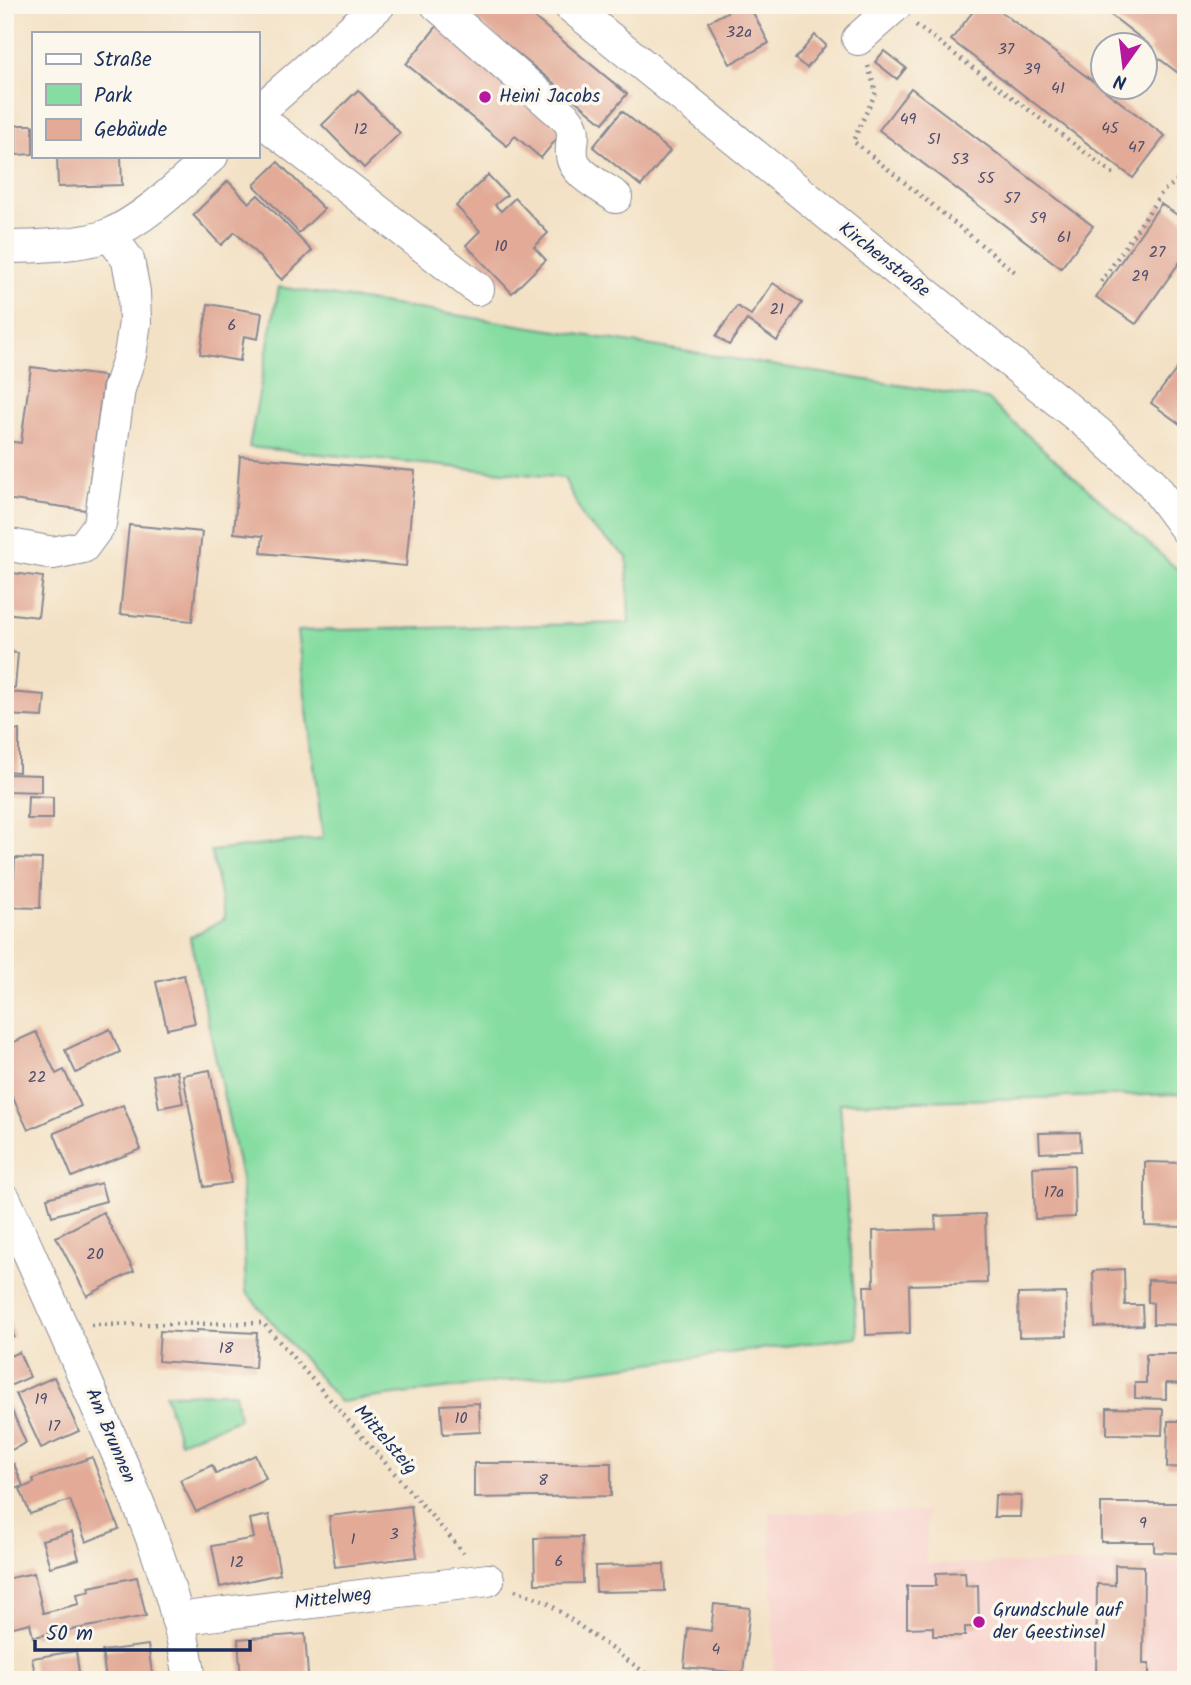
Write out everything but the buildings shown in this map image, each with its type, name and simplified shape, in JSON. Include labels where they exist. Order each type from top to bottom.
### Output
[{"type":"street","points":[[259,113],[379,5]]},
{"type":"street","points":[[437,5],[567,119],[573,126],[572,156],[578,169],[616,197]]},
{"type":"street","name":"Kirchenstraße","points":[[569,5],[1098,433],[1152,483],[1186,529]]},
{"type":"street","points":[[859,39],[894,6]]},
{"type":"street","points":[[259,117],[478,289]]},
{"type":"street","points":[[5,247],[32,247],[106,236],[137,220],[210,158]]},
{"type":"street","points":[[5,544],[53,553],[83,547],[100,524],[118,389],[130,355],[135,323],[134,292],[128,260],[116,243],[106,236]]},
{"type":"street","name":"Am Brunnen","points":[[5,1200],[143,1514],[177,1619],[190,1680]]},
{"type":"street","name":"Mittelweg","points":[[177,1619],[488,1580]]},
{"type":"path","points":[[894,6],[1115,175]]},
{"type":"path","points":[[859,39],[876,92],[853,141],[1015,272]]},
{"type":"path","points":[[1101,282],[1163,191],[1176,182],[1186,167]]},
{"type":"path","name":"Mittelsteig","points":[[62,1325],[263,1323],[488,1580],[545,1601],[655,1680]]},
{"type":"shaded area","name":"Grundschule auf der Geestinsel","points":[[927,1512],[926,1564],[1186,1562],[1186,1680],[774,1680],[770,1513]]},
{"type":"green space","points":[[279,287],[987,399],[1186,577],[1186,1094],[840,1103],[857,1337],[340,1402],[246,1292],[241,1178],[190,937],[225,919],[211,851],[323,838],[297,631],[629,623],[627,557],[585,521],[564,478],[249,447]]},
{"type":"green space","points":[[235,1393],[239,1419],[180,1442],[165,1394]]},
{"type":"place","name":"Heini Jacobs","points":[[485,97]]},
{"type":"place","name":"Grundschule auf der Geestinsel","points":[[979,1622]]}]
